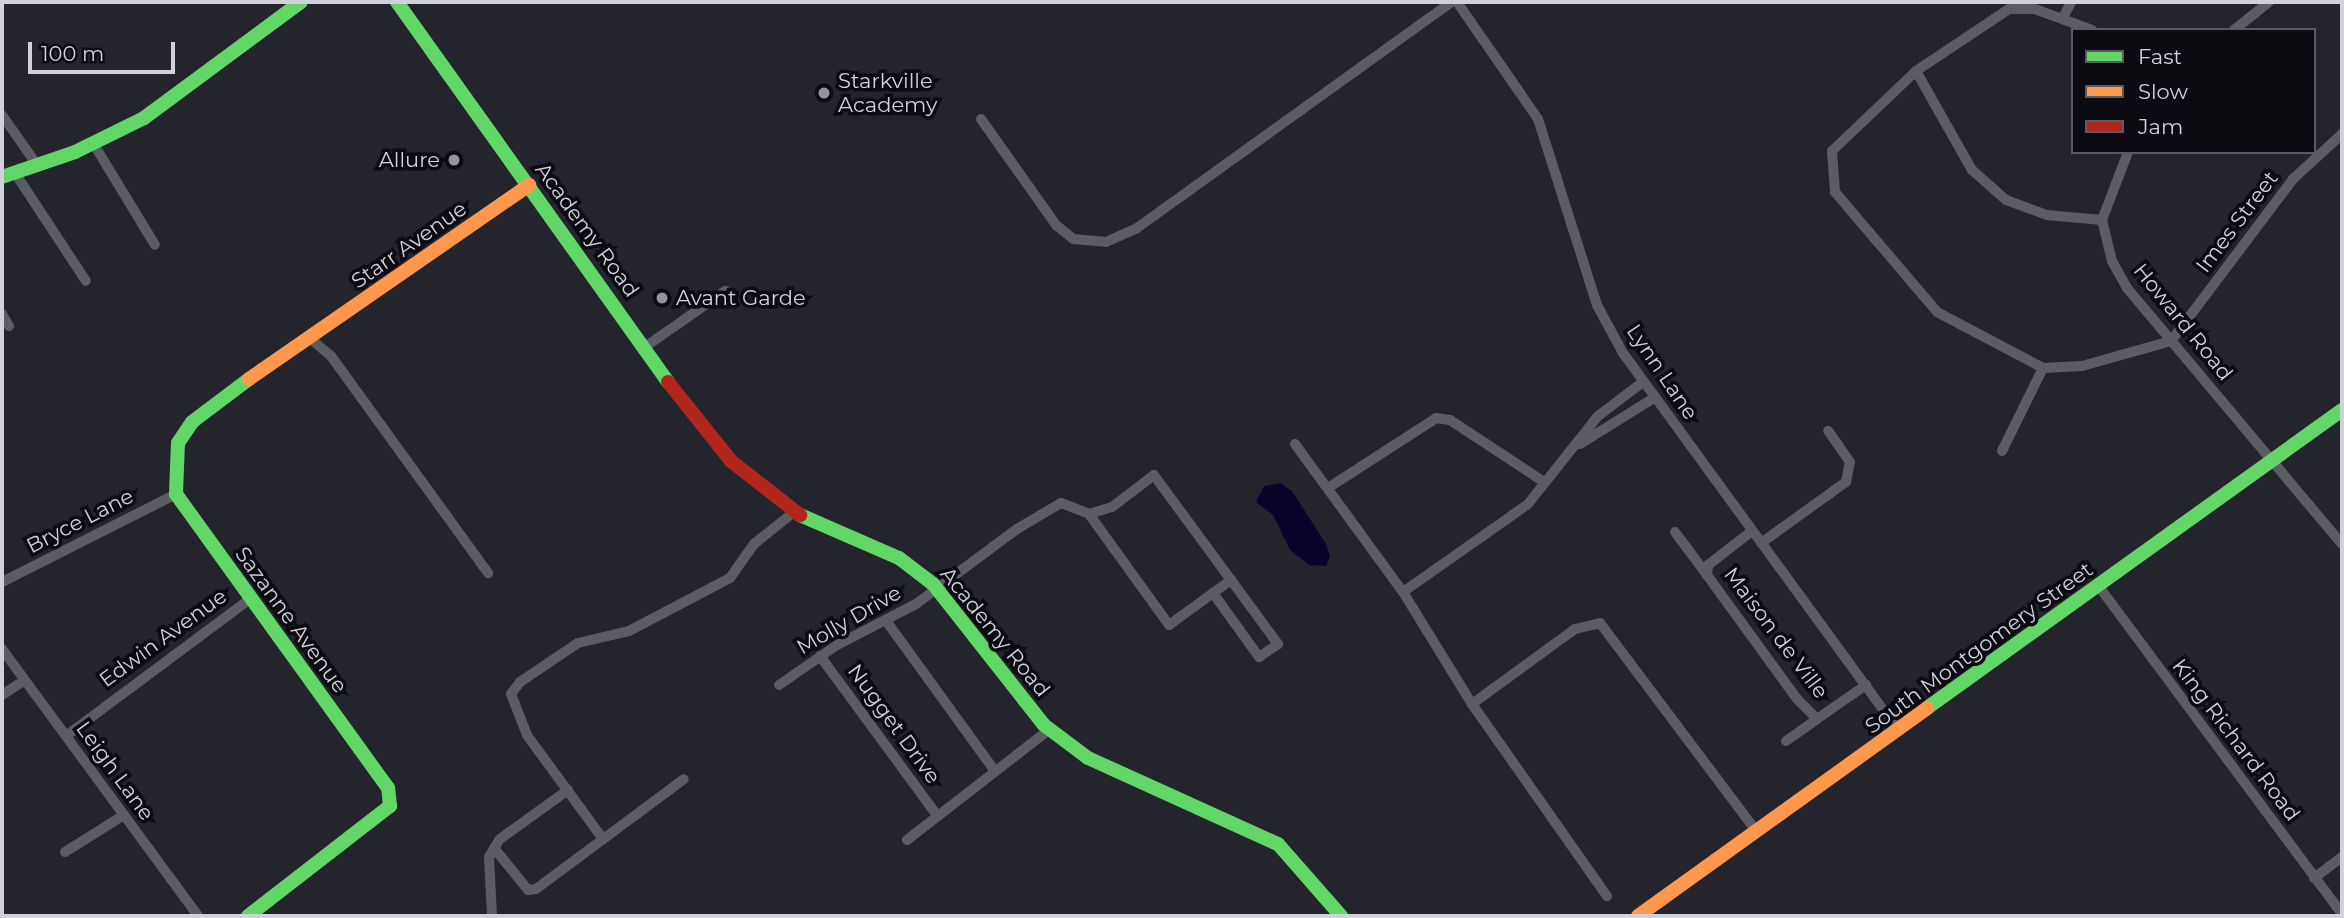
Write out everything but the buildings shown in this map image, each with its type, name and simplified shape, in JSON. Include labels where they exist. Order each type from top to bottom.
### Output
[{"type":"street","points":[[86,281],[9,175],[93,143],[144,118],[301,2]]},
{"type":"street","name":"Academy Road","points":[[397,2],[704,433],[764,493],[794,512],[900,558],[937,589],[1006,682],[1050,729],[1108,769],[1279,844],[1341,916]]},
{"type":"street","points":[[981,119],[1056,225],[1073,239],[1106,243],[1137,228],[1451,2]]},
{"type":"street","name":"Lynn Lane","points":[[1457,2],[1538,119],[1597,305],[1643,382],[1899,730]]},
{"type":"street","points":[[2064,16],[2071,2]]},
{"type":"street","points":[[2236,28],[2269,2]]},
{"type":"street","points":[[2088,28],[2064,16],[2008,9],[1916,71],[1832,151],[1835,192],[1937,312],[2043,368],[2082,366],[2171,341]]},
{"type":"street","points":[[1916,71],[1972,170],[2006,200],[2046,215],[2102,220],[2127,154]]},
{"type":"street","points":[[2,116],[37,165]]},
{"type":"street","name":"Imes Street","points":[[2171,341],[2293,179],[2342,134]]},
{"type":"street","points":[[93,143],[155,244]]},
{"type":"street","name":"Starr Avenue","points":[[312,340],[529,185]]},
{"type":"street","name":"Howard Road","points":[[2102,220],[2112,261],[2127,288],[2342,544]]},
{"type":"street","points":[[645,347],[725,291]]},
{"type":"street","points":[[2,314],[9,326]]},
{"type":"street","points":[[176,494],[178,443],[192,422],[294,346],[312,340],[331,356],[488,573]]},
{"type":"street","points":[[2002,451],[2043,368]]},
{"type":"street","points":[[1403,592],[1528,504],[1598,416],[1643,382]]},
{"type":"street","points":[[1576,446],[1654,398]]},
{"type":"street","name":"South Montgomery Street","points":[[1638,916],[2100,588],[2342,410]]},
{"type":"street","points":[[1328,488],[1436,418],[1450,420],[1544,482]]},
{"type":"street","points":[[1761,543],[1846,482],[1850,462],[1828,431]]},
{"type":"street","points":[[1295,444],[1403,592],[1472,704],[1607,896]]},
{"type":"street","points":[[1213,593],[1259,657],[1278,644],[1231,580],[1153,475],[1112,507],[1089,514],[1169,625],[1213,593],[1231,580]]},
{"type":"street","name":"Bryce Lane","points":[[2,582],[176,494]]},
{"type":"street","name":"Sazanne Avenue","points":[[176,494],[388,788],[390,806],[247,916]]},
{"type":"street","name":"Molly Drive","points":[[779,685],[820,656],[887,622],[937,589],[1044,510],[1072,503],[1089,514]]},
{"type":"street","points":[[603,839],[514,711],[511,694],[520,682],[578,643],[629,631],[658,611],[730,578],[754,544],[794,512]]},
{"type":"street","name":"Maison de Ville","points":[[1752,531],[1709,565],[1707,575],[1817,719],[1866,685]]},
{"type":"street","points":[[1675,532],[1707,575]]},
{"type":"street","name":"King Richard Road","points":[[2100,588],[2342,914]]},
{"type":"street","name":"Edwin Avenue","points":[[66,736],[250,599]]},
{"type":"street","points":[[887,622],[995,771]]},
{"type":"street","points":[[1472,704],[1575,629],[1600,624],[1610,630],[1757,832]]},
{"type":"street","name":"Leigh Lane","points":[[2,649],[198,916]]},
{"type":"street","name":"Nugget Drive","points":[[820,656],[937,815]]},
{"type":"street","points":[[2,695],[25,680]]},
{"type":"street","points":[[1786,741],[1817,719]]},
{"type":"street","points":[[907,840],[1050,729]]},
{"type":"street","points":[[494,848],[528,890],[537,889],[684,779]]},
{"type":"street","points":[[492,916],[489,857],[494,848],[568,790]]},
{"type":"street","points":[[65,852],[124,815]]},
{"type":"street","points":[[2314,877],[2342,857]]},
{"type":"shaded area","points":[[1280,483],[1292,491],[1326,544],[1330,557],[1326,566],[1309,565],[1290,550],[1273,515],[1256,502],[1264,486]]},
{"type":"traffic: fast","points":[[2,177],[75,152],[144,118],[301,2]]},
{"type":"traffic: fast","points":[[397,2],[668,382]]},
{"type":"traffic: fast","points":[[248,916],[390,806],[388,788],[176,494],[178,443],[192,422],[249,379]]},
{"type":"traffic: fast","points":[[1927,708],[2342,410]]},
{"type":"traffic: fast","points":[[800,515],[899,558],[933,584],[1044,725],[1088,758],[1278,844],[1341,916]]},
{"type":"traffic: slow","points":[[249,379],[529,185]]},
{"type":"traffic: slow","points":[[1638,916],[1927,708]]},
{"type":"traffic: jam","points":[[668,382],[731,461],[800,515]]},
{"type":"place","name":"Starkville Academy","points":[[824,93]]},
{"type":"place","name":"Allure","points":[[454,160]]},
{"type":"place","name":"Avant Garde","points":[[662,298]]}]
